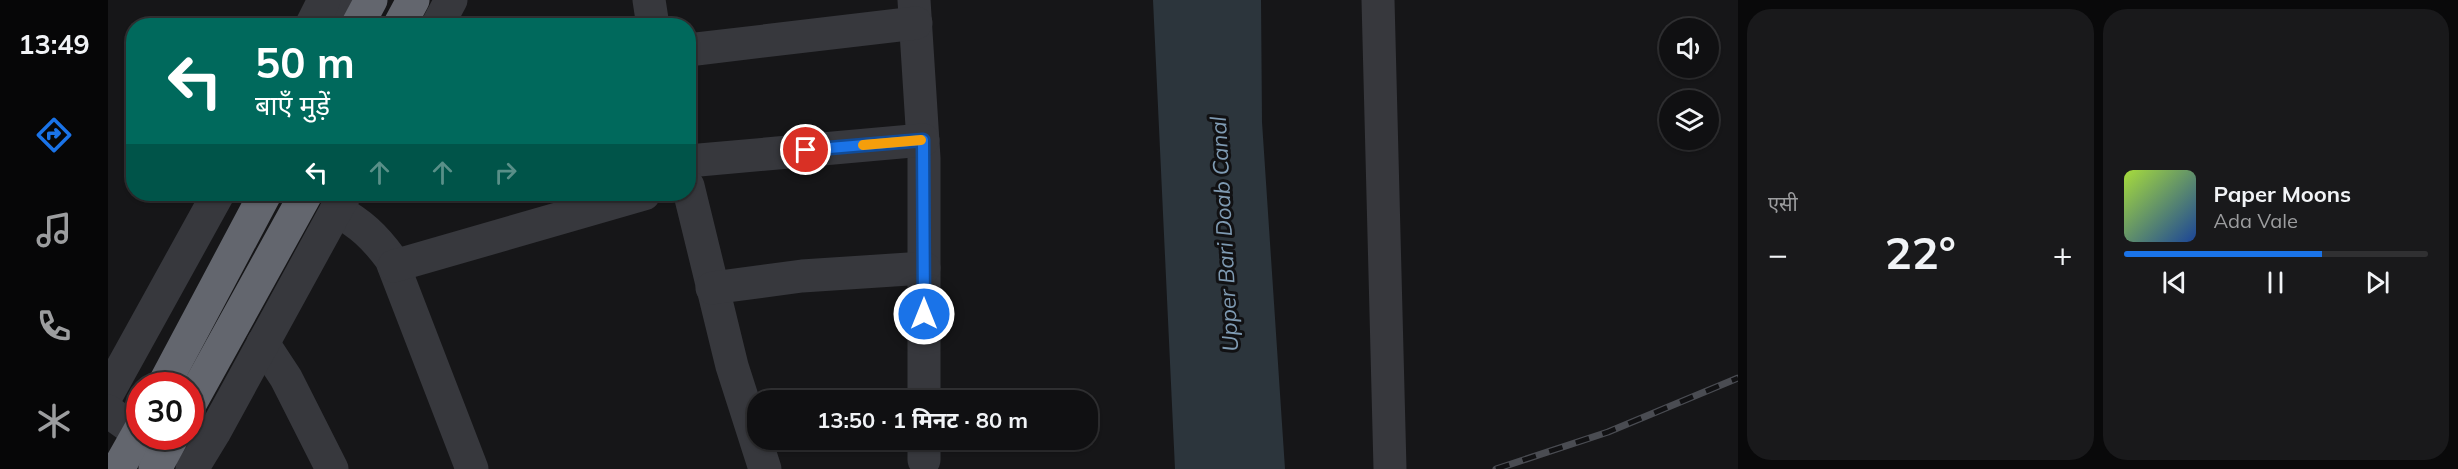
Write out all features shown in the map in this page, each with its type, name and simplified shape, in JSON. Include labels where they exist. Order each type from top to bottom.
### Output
[{"type":"highway","points":[[403,18],[413,0]]},
{"type":"highway","points":[[170,372],[261,201]]},
{"type":"highway","points":[[204,379],[302,201]]},
{"type":"highway","points":[[118,469],[128,450]]},
{"type":"highway","points":[[155,469],[165,450]]},
{"type":"street","points":[[315,18],[326,0],[363,14]]},
{"type":"street","points":[[442,18],[452,0]]},
{"type":"street","points":[[649,0],[652,18]]},
{"type":"street","points":[[1378,0],[1390,469]]},
{"type":"street","points":[[696,49],[915,11],[923,140],[924,390]]},
{"type":"street","points":[[696,160],[923,140]]},
{"type":"street","points":[[108,392],[214,201]]},
{"type":"street","points":[[394,266],[620,201]]},
{"type":"street","points":[[692,201],[732,366],[765,469]]},
{"type":"street","points":[[192,469],[340,202],[356,222],[375,237],[394,266],[472,469]]},
{"type":"street","points":[[712,288],[802,276],[924,268]]},
{"type":"street","points":[[263,343],[286,378],[332,469]]},
{"type":"street","points":[[108,411],[126,423]]},
{"type":"water","name":"Upper Bari Doab Canal","points":[[1153,0],[1261,0],[1262,122],[1285,469],[1175,469]]},
{"type":"railway","points":[[1496,469],[1608,432],[1738,378]]},
{"type":"slow traffic","points":[[863,145],[921,140]]},
{"type":"route","points":[[806,150],[923,140],[924,314]]}]
